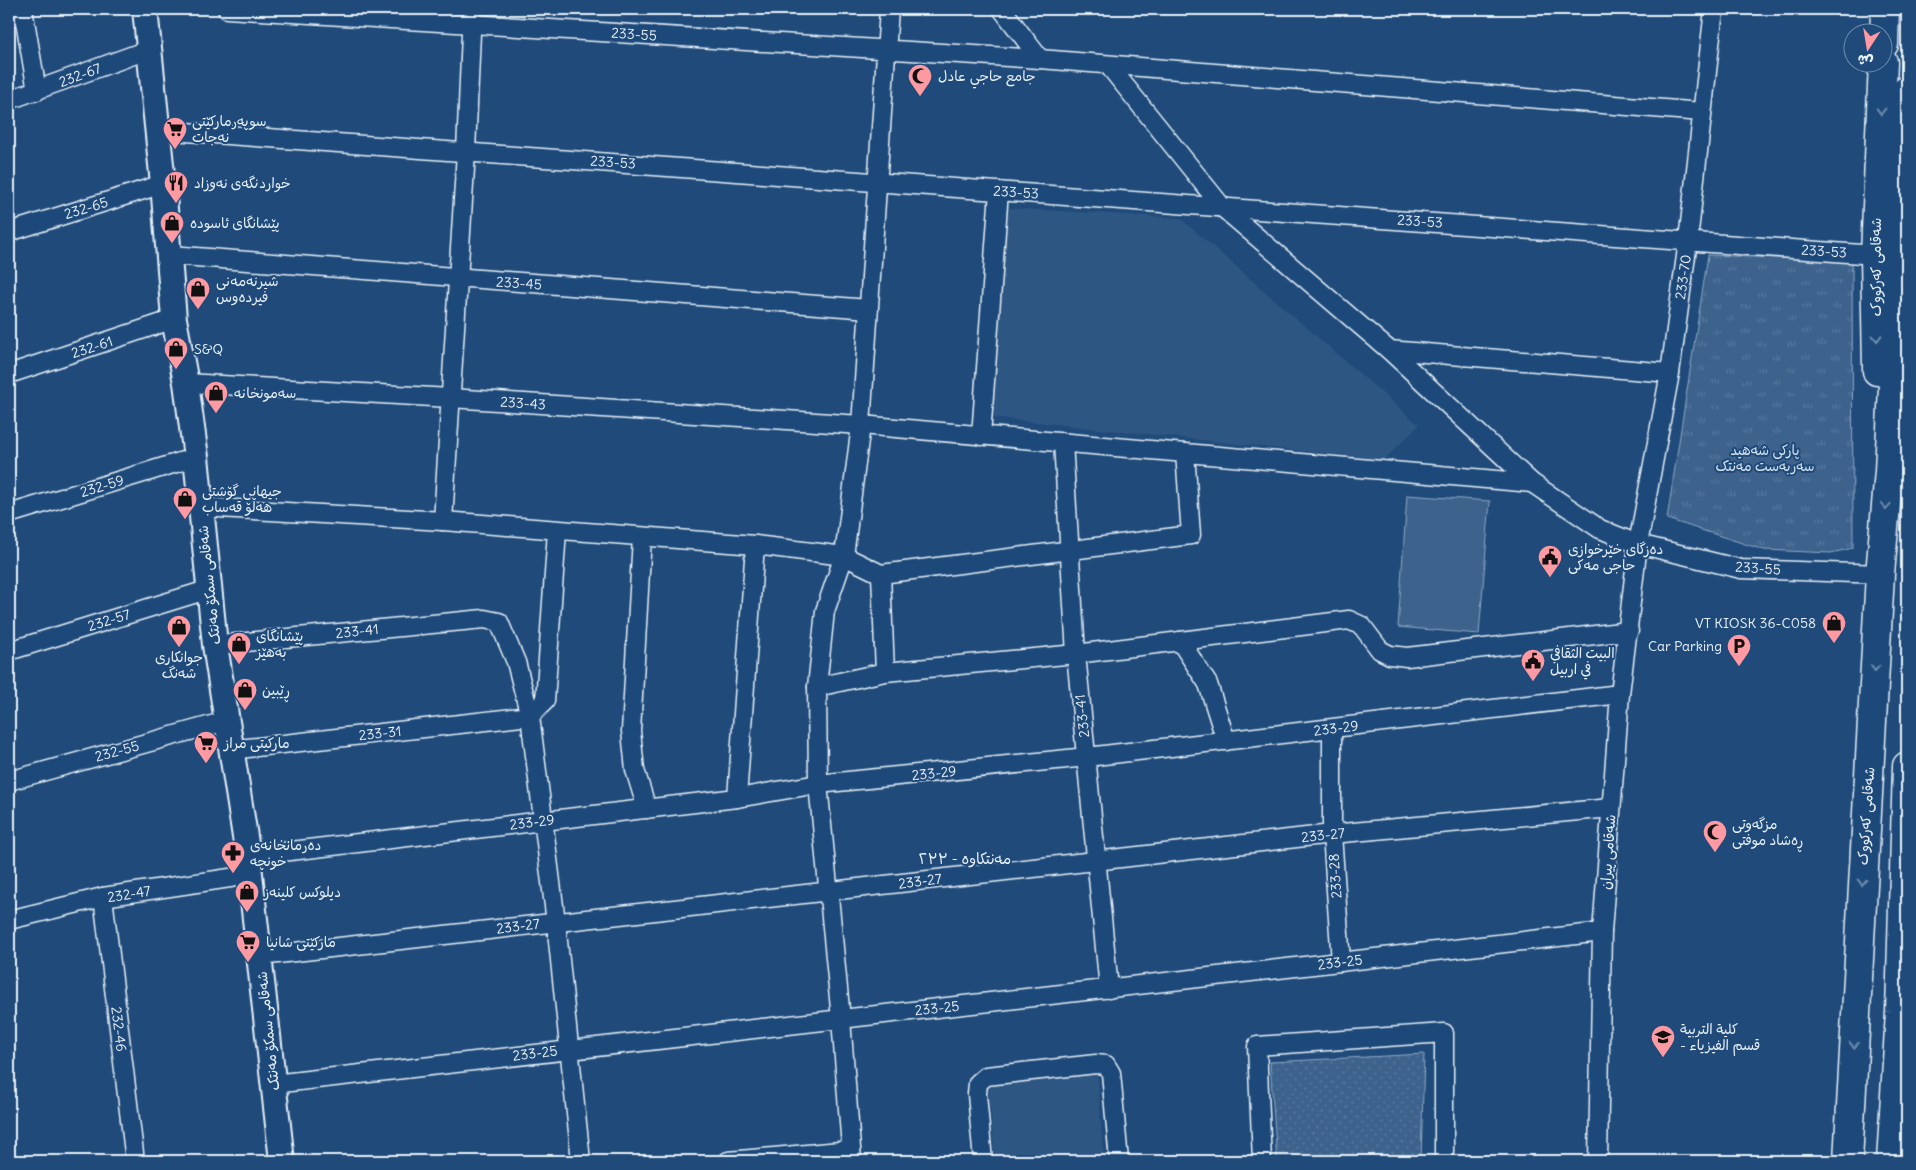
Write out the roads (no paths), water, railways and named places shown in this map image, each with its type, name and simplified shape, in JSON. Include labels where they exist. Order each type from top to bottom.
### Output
[{"type":"highway","points":[[1885,9],[1885,22]]},
{"type":"highway","name":"شەقامی کەرکووک","points":[[1883,72],[1875,255],[1877,371],[1889,471]]},
{"type":"highway","name":"شەقامی کەرکووک","points":[[1848,1161],[1880,574],[1889,471],[1907,90]]},
{"type":"highway","points":[[1891,1161],[1900,1012],[1907,766]]},
{"type":"main road","name":"شەقامی سمکۆ مەنتک","points":[[145,9],[170,255],[174,319],[186,383],[196,457],[215,645],[249,866],[282,1161]]},
{"type":"street","points":[[23,9],[36,91]]},
{"type":"street","name":"233-55","points":[[228,9],[472,16],[885,51],[1040,59],[1702,112]]},
{"type":"street","points":[[728,1161],[851,1155],[841,1019],[818,784],[817,687],[825,611],[844,556],[861,425],[889,9]]},
{"type":"street","points":[[1002,9],[1040,59]]},
{"type":"street","name":"233-70","points":[[1638,544],[1670,374],[1688,241],[1714,9]]},
{"type":"street","points":[[443,521],[466,152],[472,16]]},
{"type":"street","name":"232-67","points":[[9,100],[150,49]]},
{"type":"street","name":"233-55","points":[[1109,66],[1223,208],[1389,350],[1532,482],[1600,529],[1638,544],[1741,569],[1880,574]]},
{"type":"street","name":"233-53","points":[[158,130],[1875,255]]},
{"type":"street","name":"232-65","points":[[9,232],[163,184]]},
{"type":"street","points":[[981,436],[999,191]]},
{"type":"street","name":"233-45","points":[[170,255],[868,309]]},
{"type":"street","name":"232-61","points":[[9,374],[174,319]]},
{"type":"street","points":[[1389,350],[1670,374]]},
{"type":"street","name":"233-43","points":[[186,383],[861,425],[1532,482]]},
{"type":"street","name":"233-41","points":[[1063,442],[1076,654],[1109,989]]},
{"type":"street","points":[[201,506],[443,521],[755,546],[844,556],[881,574],[1191,535],[1185,453]]},
{"type":"street","name":"232-59","points":[[9,514],[196,457]]},
{"type":"street","points":[[557,531],[545,701],[530,716],[556,922],[581,1161]]},
{"type":"street","points":[[642,537],[631,731],[635,770],[646,809]]},
{"type":"street","name":"شەقامی پیران","points":[[1598,1161],[1602,932],[1620,694],[1638,544]]},
{"type":"street","points":[[737,798],[755,546]]},
{"type":"street","points":[[881,574],[884,672]]},
{"type":"street","name":"232-57","points":[[9,651],[210,589]]},
{"type":"street","name":"233-41","points":[[215,645],[484,618],[499,622],[516,662],[530,716]]},
{"type":"street","points":[[817,687],[884,672],[1076,654],[1350,620],[1362,626],[1380,650],[1390,655],[1407,657],[1629,630]]},
{"type":"street","points":[[1180,641],[1208,684],[1226,741]]},
{"type":"street","name":"233-29","points":[[249,866],[542,821],[737,798],[818,784],[1087,757],[1620,694]]},
{"type":"street","name":"233-31","points":[[230,750],[530,716]]},
{"type":"street","name":"232-55","points":[[9,781],[226,721]]},
{"type":"street","name":"233-28","points":[[1332,729],[1332,834],[1341,962]]},
{"type":"street","name":"233-27","points":[[260,956],[1332,834],[1612,808]]},
{"type":"street","name":"232-47","points":[[9,920],[103,897],[249,866]]},
{"type":"street","name":"232-46","points":[[103,897],[136,1161]]},
{"type":"street","name":"233-25","points":[[273,1084],[1602,932]]},
{"type":"street","points":[[1262,1161],[1257,1046],[1444,1033],[1444,1161]]},
{"type":"street","points":[[983,1161],[977,1094],[978,1082],[986,1076],[1096,1064],[1106,1065],[1111,1073],[1119,1161]]},
{"type":"place","name":"جامع حاجي عادل","points":[[920,97]]},
{"type":"place","name":"سوپەرمارکێتی نەجات","points":[[175,150]]},
{"type":"place","name":"خواردنگەی نەوزاد","points":[[176,204]]},
{"type":"place","name":"پێشانگای ئاسودە","points":[[172,244]]},
{"type":"place","name":"شیرنەمەنی فیردەوس","points":[[198,310]]},
{"type":"place","name":"S&Q","points":[[176,370]]},
{"type":"place","name":"سەمونخانە","points":[[216,414]]},
{"type":"place","name":"جیهانی گۆشتی هەڵۆ قەساب","points":[[185,520]]},
{"type":"place","name":"دەزگای خێرخوازی حاجی مەکی","points":[[1550,578]]},
{"type":"place","name":"VT KIOSK 36-C058","points":[[1834,644]]},
{"type":"place","name":"جوانکاری شەنگ","points":[[179,648]]},
{"type":"place","name":"پێشانگای بەهێز","points":[[239,665]]},
{"type":"place","name":"Car Parking","points":[[1739,667]]},
{"type":"place","name":"البيت الثقافي في اربيل","points":[[1533,682]]},
{"type":"place","name":"ڕێبین","points":[[245,711]]},
{"type":"place","name":"مارکیتی مراز","points":[[206,764]]},
{"type":"place","name":"مزگەوتی ڕەشاد موفتی","points":[[1715,853]]},
{"type":"place","name":"دەرمانخانەی خونچە","points":[[233,874]]},
{"type":"place","name":"دیلوکس کلینەز","points":[[247,913]]},
{"type":"place","name":"مارکێتی شانیا","points":[[248,963]]},
{"type":"place","name":"كلية التربية - قسم الفيزياء","points":[[1663,1058]]},
{"type":"district","name":"مەنتکاوە - ٢٣٣","points":[[965,858]]},
{"type":"park label","name":"پارکی شەهید سەربەست مەنتک","points":[[1765,458]]}]
